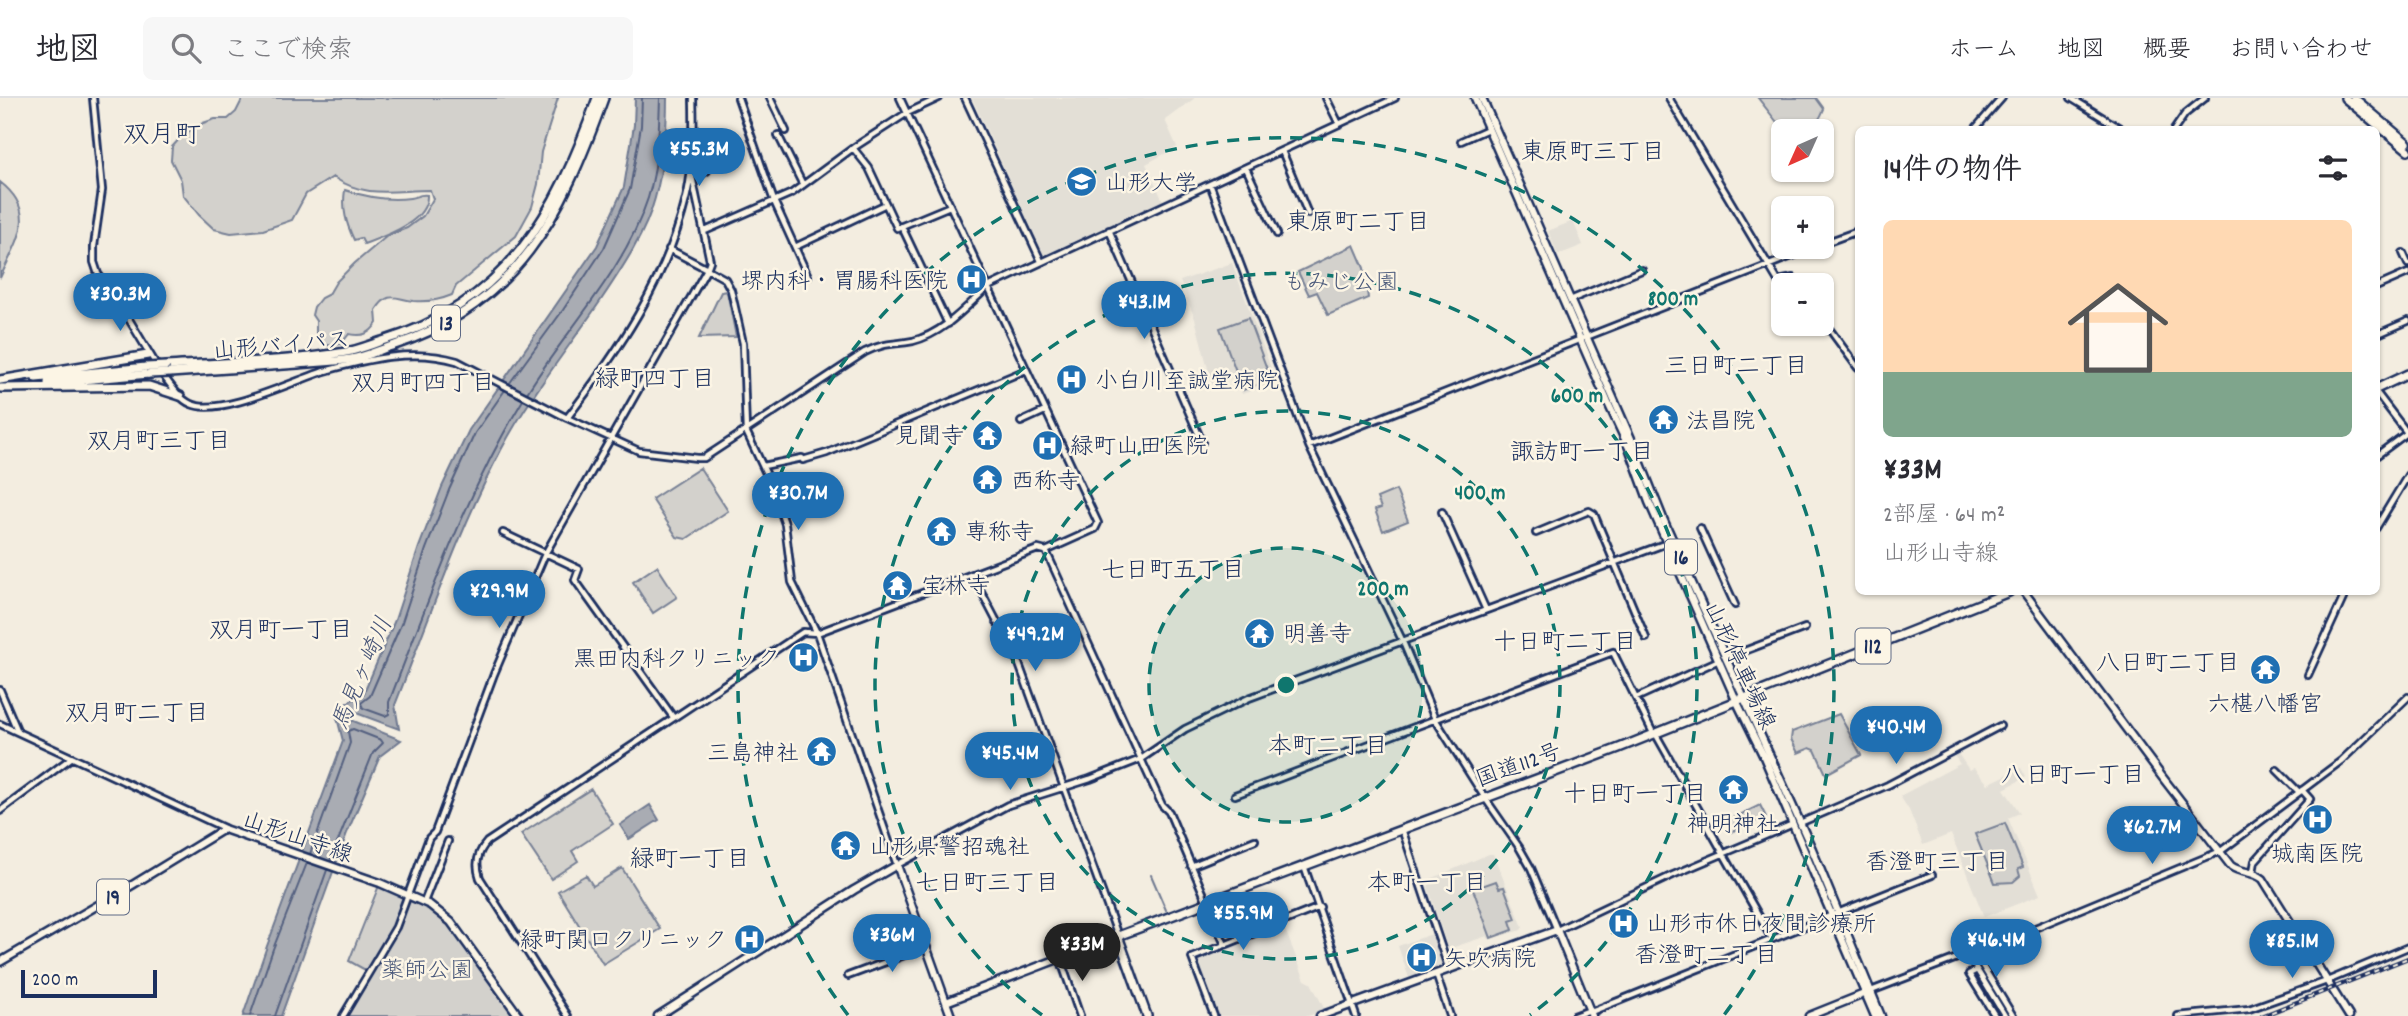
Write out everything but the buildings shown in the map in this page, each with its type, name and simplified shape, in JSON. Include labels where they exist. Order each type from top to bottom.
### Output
[{"type":"highway","name":"山形バイパス","points":[[168,370],[348,352],[411,333],[460,307],[488,286],[513,261],[537,229],[582,140],[597,98]]},
{"type":"highway","name":"山形バイパス","points":[[0,384],[147,371],[353,359],[414,339],[465,313],[494,290],[517,266],[543,231],[566,191],[589,141],[604,98]]},
{"type":"highway","points":[[2345,98],[2408,144]]},
{"type":"highway","points":[[2354,98],[2376,123]]},
{"type":"highway","points":[[2380,126],[2408,150]]},
{"type":"highway","points":[[0,384],[148,355]]},
{"type":"highway","points":[[2380,389],[2408,374]]},
{"type":"highway","points":[[0,384],[149,386],[180,396]]},
{"type":"highway","name":"国道112号","points":[[1118,936],[1654,733],[2001,595]]},
{"type":"highway","points":[[1118,936],[1147,1016]]},
{"type":"main road","name":"山形停車場線","points":[[1475,98],[1583,338],[1722,660]]},
{"type":"main road","name":"山形停車場線","points":[[1482,98],[1570,300],[1649,502],[1796,824],[1868,993],[1875,1016]]},
{"type":"main road","points":[[2026,595],[2221,851],[2237,870],[2253,872],[2263,879],[2348,1016]]},
{"type":"main road","name":"山形山寺線","points":[[0,962],[224,829],[380,883],[424,902],[451,922],[519,1016]]},
{"type":"main road","points":[[658,1016],[897,865],[951,1016]]},
{"type":"main road","points":[[1320,1016],[1557,930],[1591,1013]]},
{"type":"main road","points":[[946,1002],[1118,936]]},
{"type":"main road","name":"山形停車場線","points":[[1868,993],[1881,1016]]},
{"type":"main road","points":[[1809,1016],[1868,993]]},
{"type":"street","points":[[93,98],[102,190],[94,262],[98,274],[115,296],[148,355],[189,404],[200,407],[262,395],[324,372],[375,360],[414,354],[437,355],[474,370],[560,412],[567,418],[639,451],[697,458],[704,458],[865,352],[881,344],[926,337],[948,325],[988,287],[1395,98]]},
{"type":"street","points":[[567,418],[615,354],[646,301],[669,249],[686,199],[691,172],[693,98]]},
{"type":"street","points":[[738,98],[774,201],[808,276]]},
{"type":"street","points":[[770,98],[786,131]]},
{"type":"street","points":[[568,1016],[480,878],[476,868],[479,852],[491,839],[803,632],[817,633],[1038,549],[1045,551],[1095,530],[1098,523],[900,98]]},
{"type":"street","points":[[705,231],[774,201],[803,185],[853,148],[907,114],[939,98]]},
{"type":"street","points":[[965,98],[1041,261]]},
{"type":"street","points":[[1326,98],[1339,124]]},
{"type":"street","points":[[1669,98],[1773,273]]},
{"type":"street","points":[[1978,126],[2003,98]]},
{"type":"street","points":[[2071,98],[2116,126]]},
{"type":"street","points":[[2177,126],[2185,114],[2205,98]]},
{"type":"street","points":[[1461,141],[1488,129]]},
{"type":"street","points":[[778,135],[803,185]]},
{"type":"street","points":[[853,148],[869,168],[897,228],[950,206]]},
{"type":"street","points":[[1282,151],[1308,214]]},
{"type":"street","points":[[1246,168],[1277,234]]},
{"type":"street","points":[[691,172],[698,176],[707,171]]},
{"type":"street","points":[[343,1016],[396,926],[410,895],[429,838],[435,832],[494,674],[545,554],[710,261],[691,172]]},
{"type":"street","points":[[1210,184],[1309,446],[1403,642],[1435,719],[1525,857],[1557,930],[1599,908],[1722,854],[1888,785],[2000,726]]},
{"type":"street","points":[[686,199],[693,200],[698,205]]},
{"type":"street","points":[[795,247],[886,204]]},
{"type":"street","points":[[902,227],[948,325]]},
{"type":"street","points":[[1109,230],[1202,442]]},
{"type":"street","points":[[1834,240],[1855,232]]},
{"type":"street","points":[[669,249],[725,279],[731,290],[743,343],[746,431],[772,486],[785,524],[792,582],[817,633],[897,865],[1008,806],[1141,759],[1214,713],[1667,543]]},
{"type":"street","points":[[2403,253],[2408,264]]},
{"type":"street","points":[[1309,446],[1781,259]]},
{"type":"street","points":[[1570,300],[1642,270]]},
{"type":"street","points":[[2380,285],[2408,273]]},
{"type":"street","points":[[2380,333],[2408,321]]},
{"type":"street","points":[[1834,335],[1855,364]]},
{"type":"street","points":[[763,466],[827,453],[1026,370]]},
{"type":"street","points":[[2380,397],[2407,434],[2380,453]]},
{"type":"street","points":[[1021,422],[1045,411]]},
{"type":"street","points":[[2380,521],[2408,475]]},
{"type":"street","points":[[1536,533],[1589,511],[1594,514],[1646,638]]},
{"type":"street","points":[[1442,512],[1486,610]]},
{"type":"street","points":[[1700,528],[1735,605]]},
{"type":"street","points":[[503,534],[579,569],[575,580],[673,717]]},
{"type":"street","points":[[1045,551],[1165,807],[1225,945]]},
{"type":"street","points":[[972,573],[1018,664],[1118,936]]},
{"type":"street","points":[[2308,675],[2345,595]]},
{"type":"street","points":[[1636,698],[1722,660],[1805,628]]},
{"type":"street","points":[[1235,795],[1613,652],[1654,733],[1772,939]]},
{"type":"street","points":[[0,690],[19,733]]},
{"type":"street","points":[[1868,993],[2221,851],[2341,761],[2408,697]]},
{"type":"street","points":[[0,724],[224,829]]},
{"type":"street","points":[[0,811],[71,758]]},
{"type":"street","points":[[2253,872],[2255,861],[2310,799],[2277,770]]},
{"type":"street","points":[[1402,828],[1449,970]]},
{"type":"street","points":[[1191,866],[1255,840]]},
{"type":"street","points":[[424,902],[448,841]]},
{"type":"street","points":[[1304,866],[1356,1016]]},
{"type":"street","points":[[1574,1016],[1591,1013],[1932,875]]},
{"type":"street","points":[[1214,1016],[1192,958],[1320,908]]},
{"type":"street","points":[[848,976],[926,947]]},
{"type":"street","points":[[2178,1016],[2249,1009],[2327,981],[2408,947]]},
{"type":"street","points":[[1975,952],[2013,1016]]},
{"type":"street","points":[[1968,955],[2005,1016]]},
{"type":"street","points":[[1060,958],[1080,1016]]},
{"type":"street","points":[[1977,970],[1969,974],[1995,1016]]},
{"type":"street","points":[[1436,974],[1450,1016]]},
{"type":"shaded area","name":"山形大学","points":[[972,98],[1195,98],[1165,120],[1177,147],[1146,164],[1163,201],[1044,255]]},
{"type":"shaded area","points":[[1573,221],[1583,245],[1558,255],[1548,231]]},
{"type":"shaded area","points":[[1232,263],[1276,382],[1242,394],[1235,376],[1212,384],[1195,319],[1180,281]]},
{"type":"shaded area","points":[[1957,752],[1969,770],[1974,768],[1988,784],[2021,768],[2026,777],[2004,789],[2020,813],[2008,818],[2040,895],[1984,917],[1951,834],[1923,845],[1909,810],[1900,796],[1960,764],[1953,754]]},
{"type":"shaded area","points":[[1493,854],[1523,927],[1521,930],[1489,939],[1487,936],[1448,949],[1428,887],[1433,878]]},
{"type":"shaded area","points":[[1284,927],[1305,980],[1311,983],[1325,1010],[1308,1016],[1218,1016],[1197,960]]},
{"type":"shaded area","name":"矢吹病院","points":[[1432,934],[1444,969],[1410,981],[1398,946]]},
{"type":"green space","points":[[243,98],[558,98],[541,152],[538,184],[532,207],[516,236],[456,286],[452,295],[424,301],[389,298],[376,310],[377,323],[372,330],[362,335],[349,334],[341,344],[330,345],[324,344],[316,337],[316,321],[312,315],[314,307],[321,298],[329,294],[336,282],[355,263],[387,236],[407,228],[423,216],[433,199],[430,190],[369,191],[345,184],[333,177],[306,194],[292,220],[263,230],[231,233],[214,229],[183,195],[181,180],[171,160],[172,147],[181,137],[203,123],[228,119],[236,112]]},
{"type":"green space","points":[[1758,98],[1816,98],[1824,109],[1819,119],[1774,119]]},
{"type":"green space","points":[[0,182],[19,205],[22,217],[18,240],[0,278]]},
{"type":"green space","points":[[345,190],[385,199],[427,195],[421,213],[404,227],[364,244],[361,238],[354,240],[349,228],[344,210]]},
{"type":"green space","name":"もみじ公園","points":[[1354,245],[1364,268],[1368,298],[1328,315],[1317,292],[1309,295],[1298,272]]},
{"type":"green space","points":[[727,291],[736,337],[699,338],[721,292]]},
{"type":"green space","points":[[1248,318],[1271,380],[1243,390],[1220,328]]},
{"type":"green space","points":[[700,468],[728,511],[686,539],[677,537],[652,499]]},
{"type":"green space","points":[[1396,490],[1408,521],[1383,531],[1375,510],[1381,508],[1377,498]]},
{"type":"green space","points":[[657,566],[677,597],[653,613],[633,582]]},
{"type":"green space","points":[[1839,714],[1861,755],[1826,774],[1815,750],[1810,748],[1798,753],[1791,739],[1792,732]]},
{"type":"green space","points":[[591,789],[613,824],[572,851],[578,861],[551,879],[521,834]]},
{"type":"green space","points":[[1760,805],[1766,817],[1731,832],[1727,821]]},
{"type":"green space","points":[[2005,823],[2023,867],[2018,869],[2020,876],[2013,882],[1995,883],[1975,834]]},
{"type":"green space","points":[[622,868],[660,929],[603,964],[558,891],[586,875],[593,886]]},
{"type":"green space","points":[[1496,881],[1499,888],[1504,887],[1516,919],[1510,921],[1513,930],[1491,938],[1473,889]]},
{"type":"green space","name":"薬師公園","points":[[380,883],[440,912],[517,1013],[514,1016],[346,1016],[372,970],[369,972],[349,961]]},
{"type":"water","points":[[635,98],[667,98],[661,173],[651,211],[639,238],[625,264],[524,411],[485,481],[395,705],[399,729],[340,707],[364,693],[395,620],[442,487],[469,430],[597,246],[624,187],[634,125]]},
{"type":"water","points":[[336,714],[401,740],[380,756],[347,833],[281,1016],[243,1016],[343,741]]},
{"type":"water","points":[[650,805],[659,820],[629,839],[620,825]]},
{"type":"waterway","points":[[1151,875],[1166,910]]},
{"type":"railway","points":[[2262,1016],[2408,958]]},
{"type":"place","name":"山形大学","points":[[1082,182]]},
{"type":"place","name":"堺内科・胃腸科医院","points":[[971,280]]},
{"type":"place","name":"小白川至誠堂病院","points":[[1072,380]]},
{"type":"place","name":"法昌院","points":[[1663,420]]},
{"type":"place","name":"見聞寺","points":[[987,435]]},
{"type":"place","name":"緑町山田医院","points":[[1047,445]]},
{"type":"place","name":"西称寺","points":[[988,480]]},
{"type":"place","name":"専称寺","points":[[942,531]]},
{"type":"place","name":"宝林寺","points":[[898,585]]},
{"type":"place","name":"明善寺","points":[[1260,633]]},
{"type":"place","name":"黒田内科クリニック","points":[[803,658]]},
{"type":"place","name":"六椹八幡宮","points":[[2265,669]]},
{"type":"place","name":"三島神社","points":[[822,752]]},
{"type":"place","name":"神明神社","points":[[1733,789]]},
{"type":"place","name":"城南医院","points":[[2317,819]]},
{"type":"place","name":"山形県警招魂社","points":[[846,846]]},
{"type":"place","name":"山形市休日夜間診療所","points":[[1623,923]]},
{"type":"place","name":"緑町関口クリニック","points":[[750,939]]},
{"type":"place","name":"矢吹病院","points":[[1421,958]]},
{"type":"district","name":"双月町","points":[[162,133]]},
{"type":"district","name":"東原町三丁目","points":[[1593,151]]},
{"type":"district","name":"東原町二丁目","points":[[1358,221]]},
{"type":"district","name":"三日町二丁目","points":[[1736,365]]},
{"type":"district","name":"緑町四丁目","points":[[655,378]]},
{"type":"district","name":"双月町四丁目","points":[[423,382]]},
{"type":"district","name":"双月町三丁目","points":[[159,440]]},
{"type":"district","name":"諏訪町一丁目","points":[[1582,451]]},
{"type":"district","name":"七日町五丁目","points":[[1173,569]]},
{"type":"district","name":"双月町一丁目","points":[[281,629]]},
{"type":"district","name":"十日町二丁目","points":[[1565,641]]},
{"type":"district","name":"八日町二丁目","points":[[2168,662]]},
{"type":"district","name":"双月町二丁目","points":[[137,712]]},
{"type":"district","name":"本町二丁目","points":[[1328,745]]},
{"type":"district","name":"八日町一丁目","points":[[2073,774]]},
{"type":"district","name":"十日町一丁目","points":[[1635,793]]},
{"type":"district","name":"緑町一丁目","points":[[690,858]]},
{"type":"district","name":"香澄町三丁目","points":[[1937,861]]},
{"type":"district","name":"七日町三丁目","points":[[987,882]]},
{"type":"district","name":"本町一丁目","points":[[1427,882]]},
{"type":"district","name":"香澄町二丁目","points":[[1706,954]]},
{"type":"water label","name":"馬見ヶ崎川","points":[[361,673]]}]
